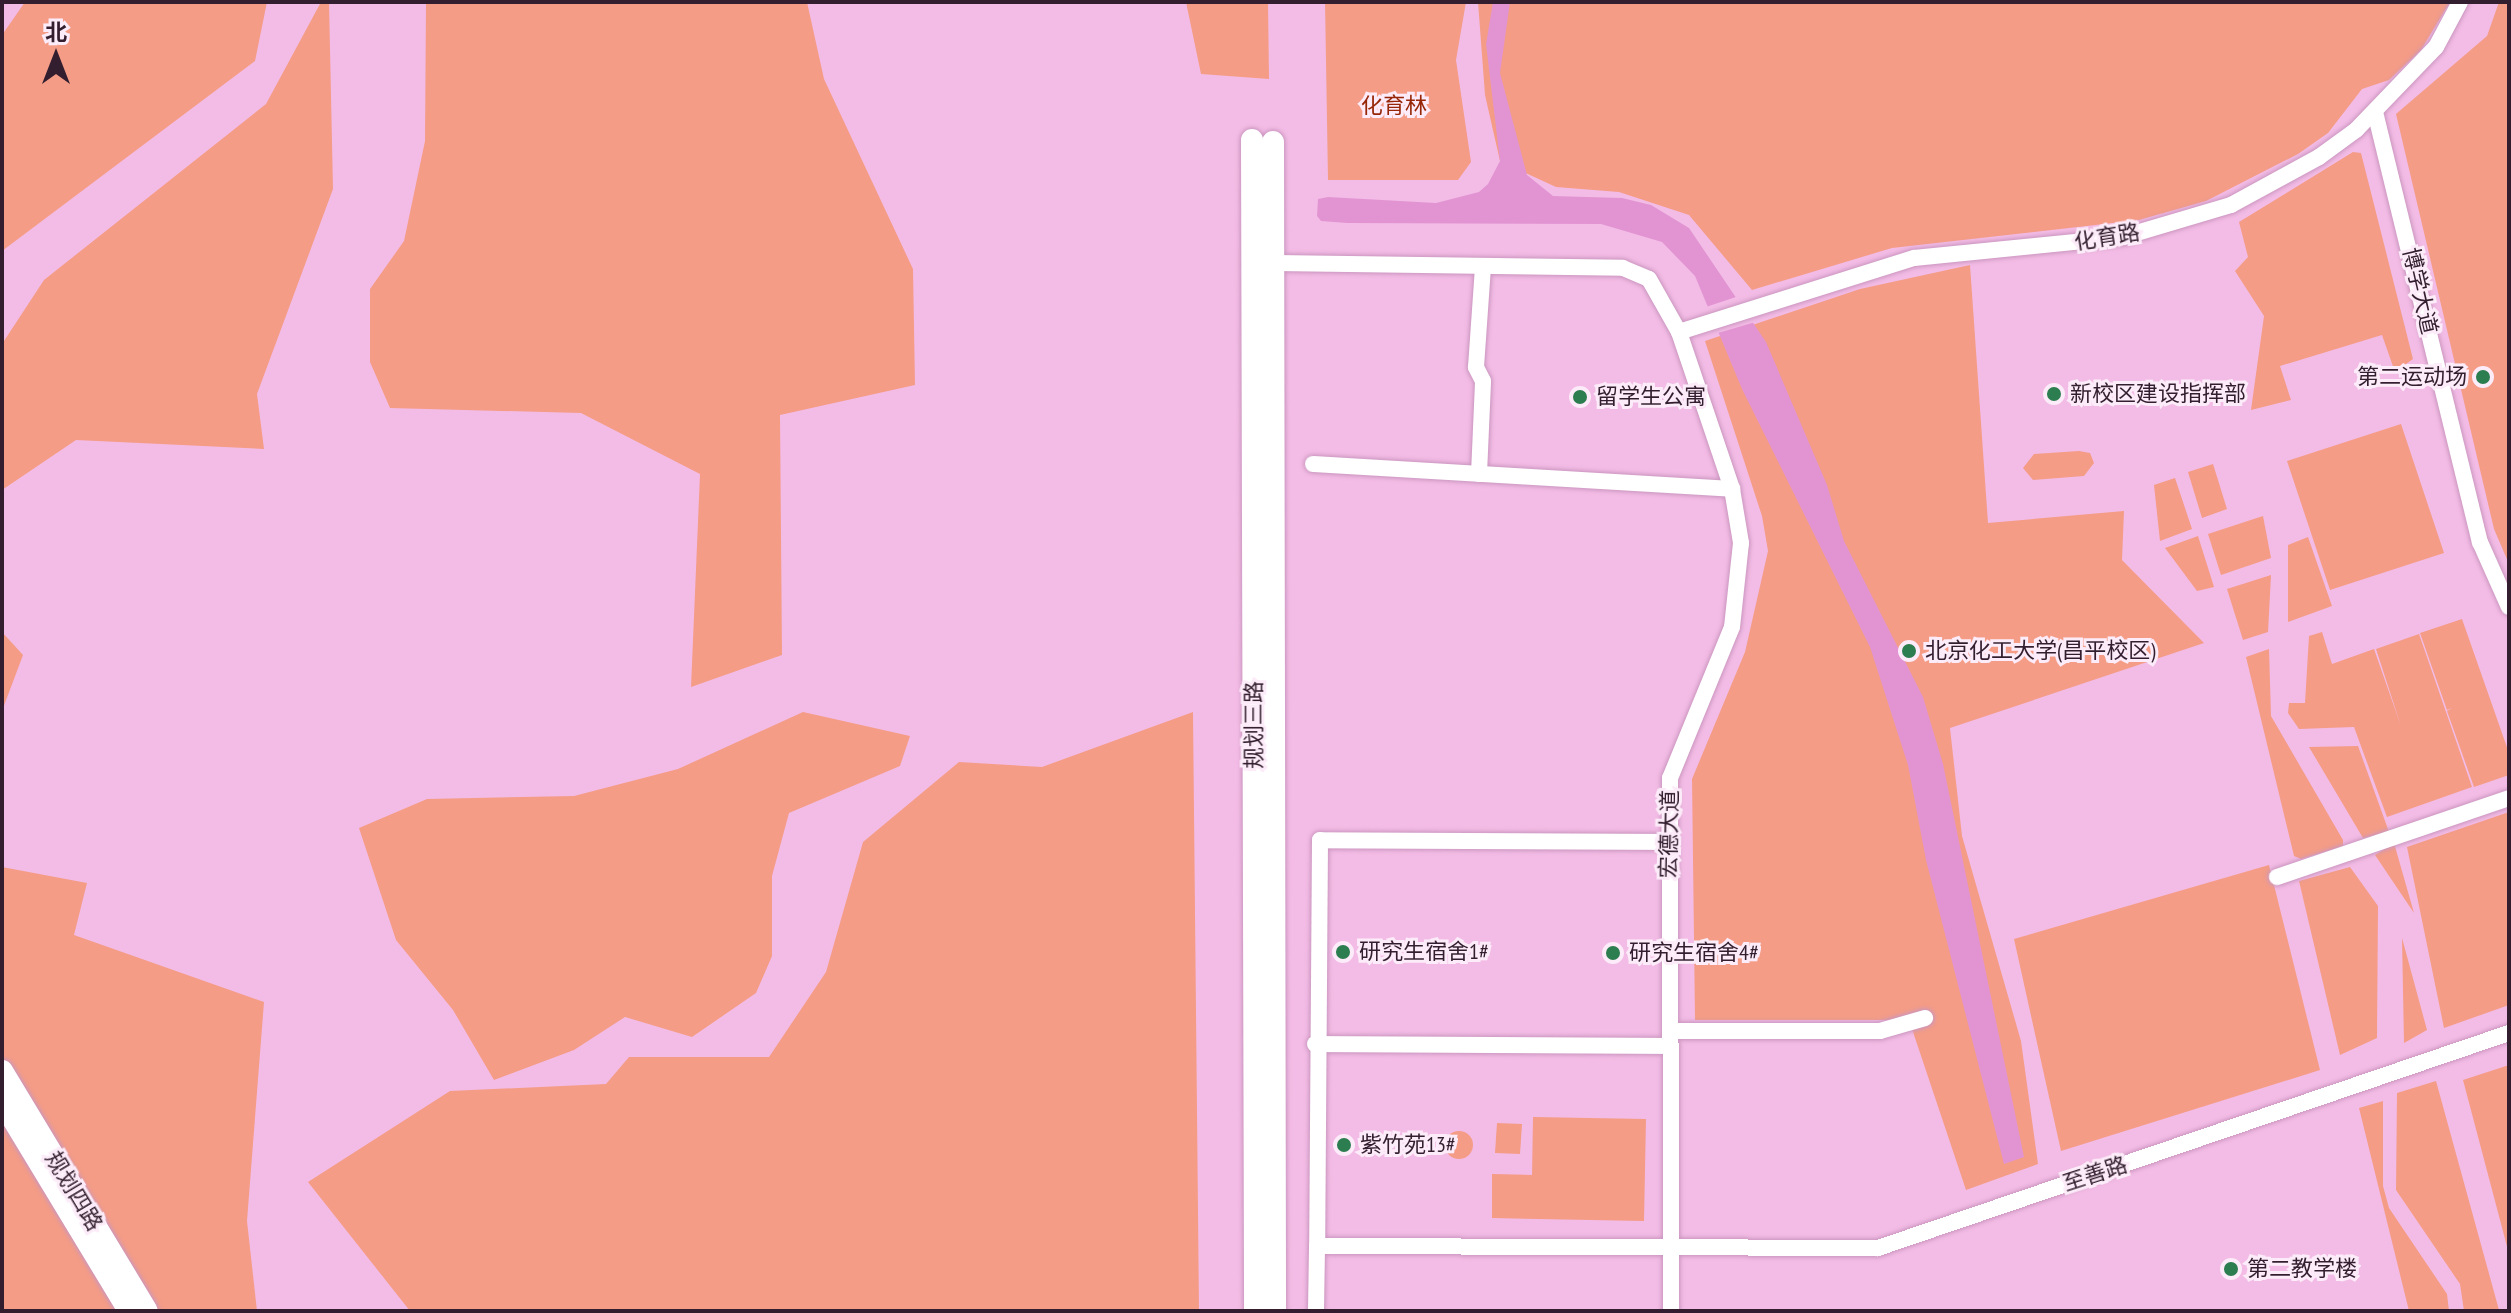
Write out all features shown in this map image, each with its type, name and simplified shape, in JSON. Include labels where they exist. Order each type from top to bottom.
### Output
[{"type":"main road","name":"规划三路","points":[[1255,1311],[1265,1248],[1275,263],[1262,141],[1265,1248],[1275,1311]]},
{"type":"main road","name":"规划四路","points":[[2,1071],[147,1311]]},
{"type":"main road","name":"规划四路","points":[[2,1101],[129,1311]]},
{"type":"street","name":"化育路","points":[[1679,332],[1760,304],[1922,256],[2123,237],[2196,218],[2319,157],[2375,112],[2436,47],[2460,2]]},
{"type":"street","name":"博学大道","points":[[2375,112],[2477,528],[2509,607]]},
{"type":"street","name":"宏德大道","points":[[1275,263],[1637,271],[1657,289],[1679,332],[1732,489],[1741,543],[1736,612],[1725,649],[1670,778],[1671,1311]]},
{"type":"street","points":[[1479,474],[1483,381],[1476,367],[1483,267]]},
{"type":"street","points":[[1313,464],[1732,489]]},
{"type":"street","points":[[2277,877],[2509,798]]},
{"type":"street","points":[[1316,1311],[1315,1044],[1320,840],[1669,842]]},
{"type":"street","points":[[1315,1044],[1880,1031],[1925,1018]]},
{"type":"street","name":"至善路","points":[[1317,1246],[1671,1251],[1878,1248],[2509,1033]]},
{"type":"green space","points":[[25,2],[267,2],[255,61],[2,251],[2,35]]},
{"type":"green space","points":[[321,2],[329,2],[333,189],[257,394],[264,449],[76,440],[2,490],[2,344],[44,280],[266,104]]},
{"type":"green space","points":[[426,2],[807,2],[824,79],[913,269],[915,385],[780,415],[782,655],[691,687],[700,474],[581,413],[390,408],[370,362],[370,289],[404,241],[425,141]]},
{"type":"green space","points":[[1186,2],[1268,2],[1269,79],[1201,74]]},
{"type":"green space","name":"化育林","points":[[1325,2],[1466,2],[1456,60],[1471,162],[1458,180],[1328,180]]},
{"type":"green space","points":[[1478,2],[2450,2],[2421,50],[2389,80],[2362,89],[2328,133],[2298,154],[2206,201],[2139,220],[1892,248],[1752,290],[1689,215],[1619,192],[1556,187],[1500,161],[1485,95]]},
{"type":"green space","name":"第二运动场","points":[[2499,2],[2509,2],[2509,564],[2494,529],[2396,114],[2487,36]]},
{"type":"green space","points":[[2353,152],[2361,153],[2413,359],[2395,372],[2382,335],[2280,366],[2291,400],[2251,410],[2264,316],[2235,271],[2248,257],[2239,222]]},
{"type":"green space","points":[[1970,265],[1988,523],[2124,511],[2122,560],[2204,643],[1950,728],[1962,836],[2021,1041],[2038,1164],[1966,1190],[1909,1020],[1695,1020],[1692,779],[1745,652],[1768,551],[1762,516],[1705,341],[1860,289]]},
{"type":"green space","points":[[2401,424],[2444,553],[2330,590],[2287,461]]},
{"type":"green space","points":[[2090,453],[2094,463],[2084,476],[2033,480],[2023,468],[2034,454]]},
{"type":"green space","points":[[2213,464],[2227,509],[2202,518],[2188,472]]},
{"type":"green space","points":[[2175,478],[2192,529],[2160,541],[2154,485]]},
{"type":"green space","points":[[2263,516],[2271,558],[2221,575],[2208,534]]},
{"type":"green space","points":[[2198,536],[2214,587],[2197,591],[2165,548]]},
{"type":"green space","points":[[2308,537],[2332,606],[2288,622],[2288,545]]},
{"type":"green space","points":[[2271,575],[2268,632],[2243,640],[2227,589]]},
{"type":"green space","points":[[2462,619],[2509,753],[2509,775],[2474,787],[2447,711],[2452,708],[2447,710],[2420,633]]},
{"type":"green space","points":[[2,632],[23,655],[2,711]]},
{"type":"green space","points":[[2322,632],[2332,664],[2374,649],[2401,726],[2376,649],[2419,634],[2472,787],[2387,817],[2354,727],[2299,729],[2288,713],[2289,703],[2305,703],[2309,636]]},
{"type":"green space","points":[[2269,649],[2271,716],[2343,840],[2343,846],[2301,859],[2294,856],[2246,657]]},
{"type":"green space","points":[[803,712],[910,736],[900,766],[789,813],[772,876],[772,956],[756,993],[692,1037],[625,1017],[574,1050],[494,1080],[453,1010],[396,940],[359,828],[427,799],[574,796],[678,769]]},
{"type":"green space","points":[[1193,712],[1199,1311],[410,1311],[308,1182],[450,1091],[606,1084],[629,1057],[769,1057],[826,972],[863,842],[959,762],[1042,767]]},
{"type":"green space","points":[[2358,746],[2389,832],[2363,838],[2309,747]]},
{"type":"green space","points":[[2509,812],[2509,1005],[2444,1028],[2407,847]]},
{"type":"green space","points":[[2394,843],[2414,913],[2375,855]]},
{"type":"green space","points":[[2269,865],[2320,1070],[2061,1151],[2014,939]]},
{"type":"green space","points":[[2,867],[87,883],[74,935],[264,1002],[247,1221],[257,1311],[2,1311]]},
{"type":"green space","points":[[2350,867],[2378,906],[2377,1038],[2340,1055],[2299,881]]},
{"type":"green space","points":[[2402,938],[2427,1030],[2404,1043]]},
{"type":"green space","points":[[2509,1065],[2509,1254],[2463,1080]]},
{"type":"green space","points":[[2436,1081],[2499,1310],[2464,1311],[2460,1284],[2396,1190],[2397,1093]]},
{"type":"green space","points":[[2383,1101],[2383,1186],[2389,1208],[2447,1294],[2449,1311],[2409,1311],[2359,1108]]},
{"type":"green space","points":[[1533,1117],[1646,1119],[1644,1221],[1492,1218],[1492,1174],[1532,1175]]},
{"type":"green space","points":[[1497,1123],[1522,1124],[1520,1154],[1495,1153]]},
{"type":"green space","points":[[1459,1131],[1469,1135],[1473,1145],[1469,1155],[1459,1159],[1449,1155],[1445,1145],[1449,1135]]},
{"type":"shaded area","points":[[1493,2],[1510,2],[1500,73],[1527,175],[1553,196],[1622,198],[1651,205],[1689,228],[1766,342],[1827,485],[1844,541],[1923,697],[1943,764],[2024,1157],[2004,1164],[1926,860],[1908,765],[1870,647],[1742,389],[1695,276],[1662,242],[1601,224],[1347,223],[1321,221],[1317,216],[1318,199],[1328,197],[1436,203],[1479,192],[1488,184],[1500,161],[1486,44]]},
{"type":"pier","points":[[1742,295],[1759,321],[1718,333],[1706,307]]},
{"type":"place","name":"第二运动场","points":[[2483,377]]},
{"type":"place","name":"新校区建设指挥部","points":[[2054,394]]},
{"type":"place","name":"留学生公寓","points":[[1580,397]]},
{"type":"place","name":"北京化工大学(昌平校区)","points":[[1909,651]]},
{"type":"place","name":"研究生宿舍1#","points":[[1343,952]]},
{"type":"place","name":"研究生宿舍4#","points":[[1613,953]]},
{"type":"place","name":"紫竹苑13#","points":[[1344,1145]]},
{"type":"place","name":"第二教学楼","points":[[2231,1269]]}]
